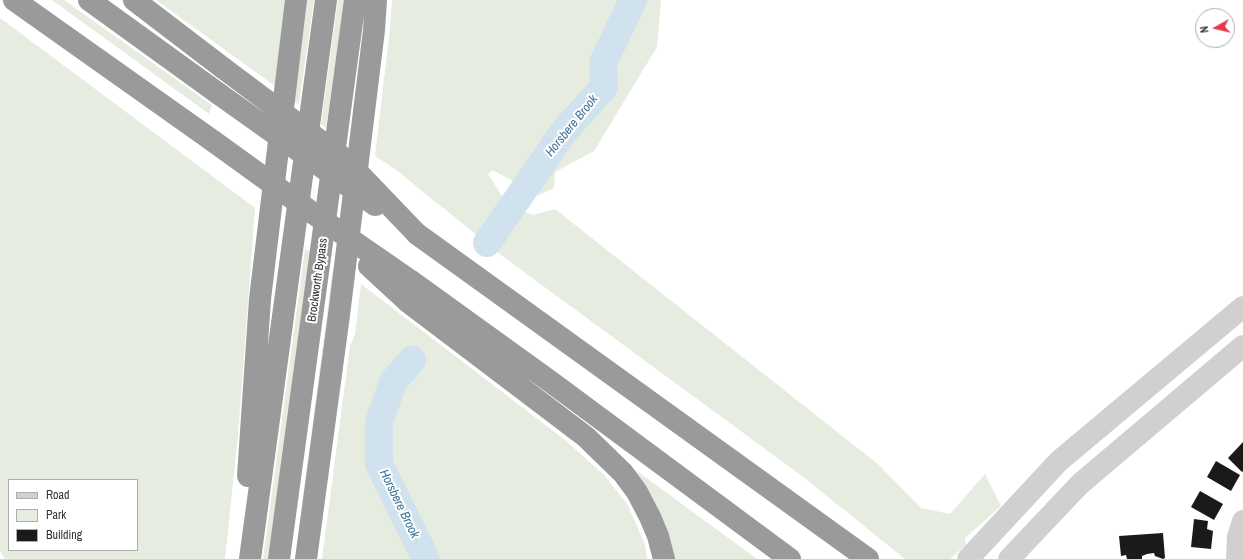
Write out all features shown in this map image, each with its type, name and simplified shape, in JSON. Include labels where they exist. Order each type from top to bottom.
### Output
[{"type":"highway","points":[[14,0],[314,214],[586,437],[623,473],[637,492],[658,536],[664,559]]},
{"type":"highway","points":[[89,0],[868,559]]},
{"type":"highway","points":[[134,0],[346,160],[417,234]]},
{"type":"highway","points":[[242,559],[260,299],[296,0]]},
{"type":"highway","points":[[250,559],[326,0]]},
{"type":"highway","name":"Brockworth Bypass","points":[[279,559],[355,0]]},
{"type":"highway","points":[[306,559],[340,307],[374,30],[376,0]]},
{"type":"highway","points":[[409,291],[551,382],[790,559]]},
{"type":"street","points":[[968,559],[1059,461],[1243,307]]},
{"type":"street","points":[[1008,559],[1080,484],[1243,346]]},
{"type":"street","points":[[1237,559],[1238,537],[1243,522]]},
{"type":"green space","points":[[52,0],[64,0],[212,105],[209,114]]},
{"type":"green space","points":[[156,0],[285,0],[275,86]]},
{"type":"green space","points":[[306,0],[314,0],[299,104],[294,102]]},
{"type":"green space","points":[[338,0],[345,0],[326,128],[321,124]]},
{"type":"green space","points":[[392,0],[661,0],[657,47],[594,151],[555,172],[554,188],[539,195],[492,170],[488,174],[506,203],[506,206],[501,214],[509,219],[516,212],[522,211],[533,215],[555,209],[879,465],[921,508],[950,514],[985,474],[1001,506],[965,538],[966,545],[950,559],[905,559],[802,476],[505,258],[395,169],[375,156]]},
{"type":"green space","points":[[0,18],[255,208],[238,435],[225,559],[5,559],[0,551]]},
{"type":"green space","points":[[305,249],[311,252],[268,559],[263,559]]},
{"type":"green space","points":[[333,268],[336,271],[299,559],[295,559]]},
{"type":"green space","points":[[361,284],[565,440],[604,475],[627,504],[645,544],[647,559],[322,559],[350,346],[355,334]]},
{"type":"green space","points":[[611,452],[757,559],[671,559]]},
{"type":"building","points":[[1243,442],[1243,471],[1242,472],[1228,458]]},
{"type":"building","points":[[1216,461],[1240,475],[1231,491],[1207,477]]},
{"type":"building","points":[[1200,491],[1223,504],[1214,520],[1191,507]]},
{"type":"building","points":[[1194,519],[1208,521],[1207,529],[1213,531],[1211,549],[1191,547]]},
{"type":"building","points":[[1163,533],[1165,558],[1163,559],[1155,556],[1154,553],[1142,556],[1142,559],[1127,559],[1126,555],[1121,556],[1119,536]]},
{"type":"waterway","name":"Horsbere Brook","points":[[487,243],[565,130],[604,87],[603,63],[633,0]]},
{"type":"waterway","name":"Horsbere Brook","points":[[412,360],[393,382],[379,422],[379,464],[426,559]]}]
